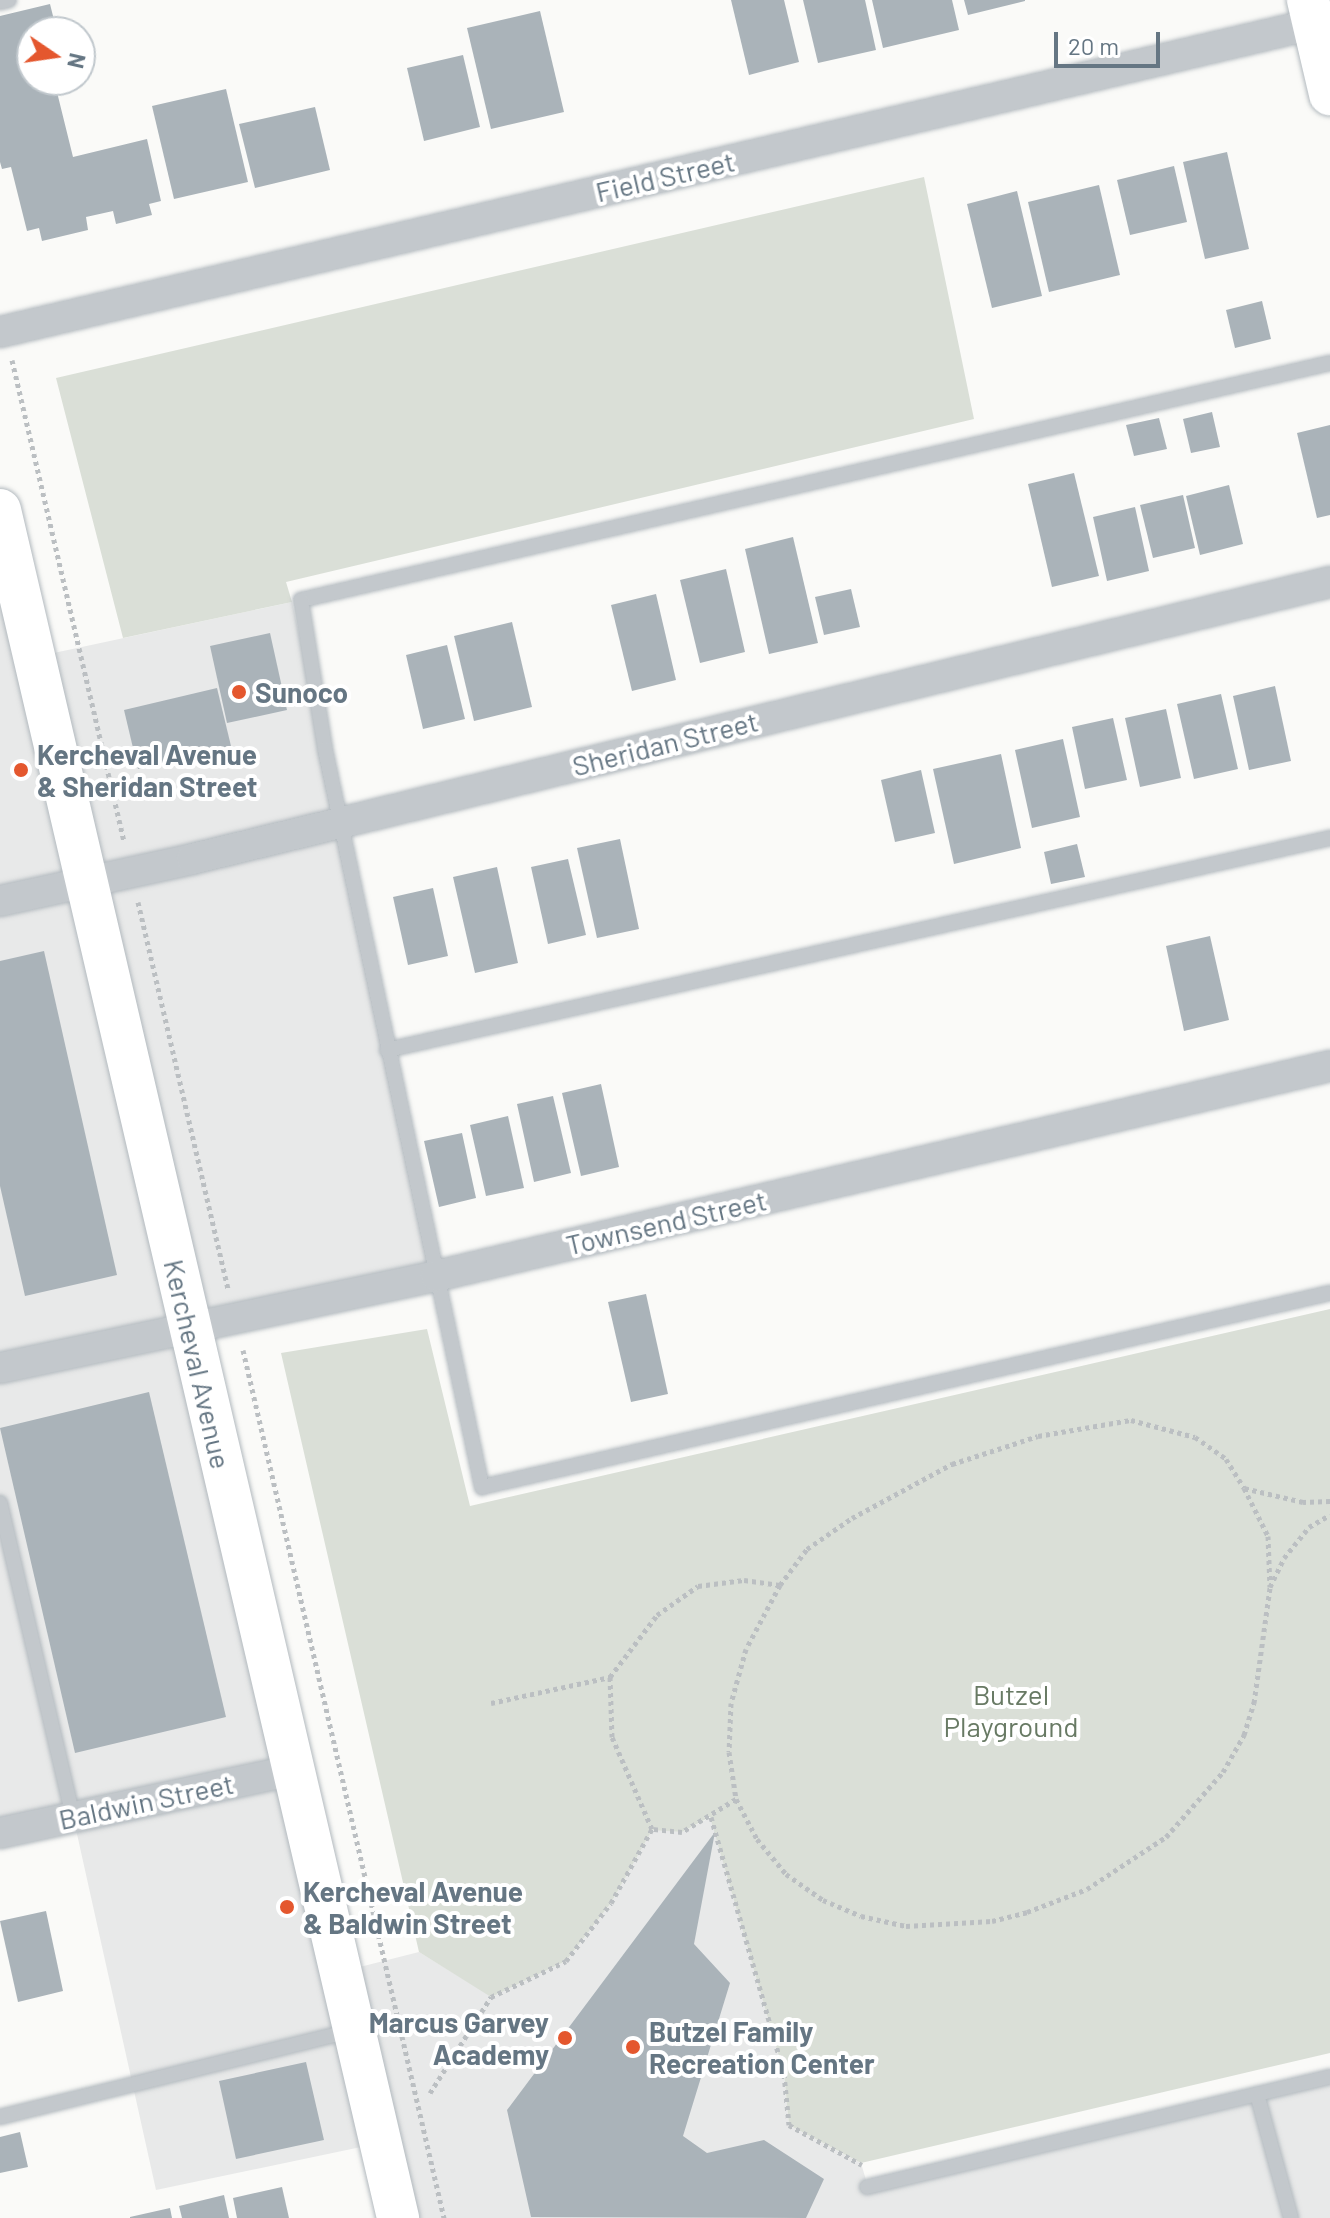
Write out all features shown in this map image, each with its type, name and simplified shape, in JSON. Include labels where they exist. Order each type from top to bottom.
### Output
[{"type":"street","points":[[1317,15],[1330,94]]},
{"type":"street","name":"Field Street","points":[[2,331],[1317,15]]},
{"type":"street","name":"Kercheval Avenue","points":[[0,510],[398,2218]]},
{"type":"street","name":"Sheridan Street","points":[[0,901],[87,884],[1330,582]]},
{"type":"street","name":"Townsend Street","points":[[0,1368],[436,1276],[1330,1066]]},
{"type":"street","name":"Baldwin Street","points":[[0,1833],[293,1770]]},
{"type":"lane","points":[[0,2],[9,0]]},
{"type":"lane","points":[[1330,363],[301,600],[325,749],[482,1487],[1330,1293]]},
{"type":"lane","points":[[387,1050],[1330,838]]},
{"type":"lane","points":[[0,1503],[73,1816]]},
{"type":"lane","points":[[0,2117],[354,2030]]},
{"type":"lane","points":[[867,2187],[1330,2077]]},
{"type":"lane","points":[[1257,2094],[1291,2218]]},
{"type":"path","points":[[2,331],[132,873],[444,2218]]},
{"type":"path","points":[[1131,1420],[1195,1437],[1226,1459],[1268,1536],[1270,1587],[1254,1703],[1244,1735],[1223,1772],[1166,1837],[1087,1889],[1027,1912],[992,1921],[906,1926],[861,1916],[823,1900],[786,1874],[757,1839],[736,1799],[729,1752],[731,1703],[746,1649],[780,1585],[807,1549],[852,1518],[952,1464],[1038,1436],[1131,1420]]},
{"type":"path","points":[[1244,1488],[1303,1502],[1330,1501]]},
{"type":"path","points":[[1270,1587],[1284,1558],[1309,1527],[1330,1515]]},
{"type":"path","points":[[652,1829],[612,1737],[610,1677],[657,1615],[698,1586],[744,1580],[780,1585]]},
{"type":"path","points":[[491,1703],[610,1677]]},
{"type":"path","points":[[652,1829],[682,1832],[736,1799]]},
{"type":"path","points":[[711,1817],[784,2074],[789,2125],[861,2163],[867,2187]]},
{"type":"path","points":[[430,2093],[491,1997],[566,1961],[611,1903],[652,1829]]},
{"type":"shaded area","points":[[0,510],[35,657],[292,602],[436,1276],[190,1328],[340,1972],[419,1952],[491,1996],[566,1961],[611,1903],[652,1829],[682,1832],[711,1817],[784,2074],[789,2125],[861,2163],[868,2187],[1330,2077],[1330,2218],[398,2218],[380,2143],[156,2190],[73,1816],[0,1833]]},
{"type":"green space","points":[[924,177],[974,419],[286,582],[292,602],[123,638],[56,378]]},
{"type":"green space","name":"Butzel Playground","points":[[1330,1309],[1330,2053],[861,2163],[789,2125],[784,2074],[710,1817],[682,1832],[652,1830],[611,1903],[566,1961],[491,1997],[419,1952],[281,1353],[427,1329],[470,1506]]},
{"type":"building","points":[[731,0],[784,0],[799,62],[749,75]]},
{"type":"building","points":[[803,0],[865,0],[876,50],[818,63]]},
{"type":"building","points":[[872,0],[952,0],[959,30],[883,48]]},
{"type":"building","points":[[964,0],[1025,0],[1025,1],[968,15]]},
{"type":"building","points":[[50,4],[53,16],[16,16],[16,96],[58,96],[73,157],[147,139],[161,201],[149,204],[152,215],[116,224],[113,211],[86,217],[88,230],[42,241],[39,228],[27,231],[11,167],[2,169],[0,162],[0,16]]},
{"type":"building","points":[[540,11],[564,112],[491,129],[467,28]]},
{"type":"building","points":[[463,55],[480,127],[424,141],[407,68]]},
{"type":"building","points":[[226,89],[248,182],[174,199],[152,106]]},
{"type":"building","points":[[315,107],[330,170],[255,188],[239,124]]},
{"type":"building","points":[[1227,152],[1249,249],[1205,259],[1183,162]]},
{"type":"building","points":[[1174,166],[1187,222],[1130,235],[1117,180]]},
{"type":"building","points":[[1099,185],[1120,275],[1049,292],[1028,202]]},
{"type":"building","points":[[1017,191],[1042,296],[992,308],[967,204]]},
{"type":"building","points":[[1262,301],[1271,339],[1235,348],[1226,310]]},
{"type":"building","points":[[1212,412],[1220,447],[1191,453],[1183,419]]},
{"type":"building","points":[[1159,418],[1167,449],[1134,456],[1126,425]]},
{"type":"building","points":[[1330,425],[1330,515],[1317,518],[1297,433]]},
{"type":"building","points":[[1074,473],[1099,576],[1052,587],[1028,484]]},
{"type":"building","points":[[1229,485],[1243,544],[1200,555],[1186,496]]},
{"type":"building","points":[[1183,495],[1195,548],[1153,558],[1140,505]]},
{"type":"building","points":[[1135,507],[1149,571],[1107,581],[1093,517]]},
{"type":"building","points":[[793,537],[818,643],[769,654],[745,549]]},
{"type":"building","points":[[726,569],[745,652],[700,663],[680,580]]},
{"type":"building","points":[[851,589],[860,627],[824,635],[815,597]]},
{"type":"building","points":[[656,594],[676,680],[632,691],[611,605]]},
{"type":"building","points":[[512,622],[532,707],[474,721],[454,636]]},
{"type":"building","points":[[270,633],[287,710],[227,723],[210,646]]},
{"type":"building","points":[[447,645],[465,719],[423,729],[406,655]]},
{"type":"building","points":[[1275,686],[1291,761],[1249,770],[1233,696]]},
{"type":"building","points":[[217,688],[231,746],[138,769],[124,710]]},
{"type":"building","points":[[1221,694],[1238,769],[1194,779],[1177,704]]},
{"type":"building","points":[[1166,709],[1181,778],[1140,787],[1125,718]]},
{"type":"building","points":[[1113,718],[1127,780],[1085,789],[1072,727]]},
{"type":"building","points":[[1063,739],[1080,817],[1032,828],[1015,750]]},
{"type":"building","points":[[1001,754],[1021,848],[954,864],[933,769]]},
{"type":"building","points":[[921,770],[935,833],[895,842],[881,780]]},
{"type":"building","points":[[620,839],[639,929],[597,938],[577,848]]},
{"type":"building","points":[[1077,844],[1085,877],[1051,884],[1044,852]]},
{"type":"building","points":[[568,859],[586,935],[548,944],[531,867]]},
{"type":"building","points":[[497,867],[518,963],[475,973],[453,877]]},
{"type":"building","points":[[433,888],[448,956],[408,965],[393,897]]},
{"type":"building","points":[[1210,936],[1229,1020],[1184,1031],[1166,946]]},
{"type":"building","points":[[44,951],[117,1275],[25,1296],[0,1186],[0,961]]},
{"type":"building","points":[[601,1084],[619,1167],[581,1176],[562,1093]]},
{"type":"building","points":[[553,1096],[571,1173],[534,1182],[517,1104]]},
{"type":"building","points":[[508,1116],[524,1188],[486,1196],[470,1125]]},
{"type":"building","points":[[462,1133],[476,1198],[439,1207],[424,1141]]},
{"type":"building","points":[[646,1294],[668,1394],[631,1402],[608,1302]]},
{"type":"building","points":[[149,1392],[226,1717],[75,1753],[0,1428]]},
{"type":"building","name":"Butzel Family Recreation Center","points":[[715,1832],[694,1944],[730,1983],[683,2136],[707,2153],[764,2140],[824,2179],[806,2218],[531,2217],[507,2110]]},
{"type":"building","points":[[46,1911],[63,1991],[18,2002],[0,1921]]},
{"type":"building","points":[[306,2062],[324,2140],[236,2159],[219,2081]]},
{"type":"building","points":[[20,2132],[28,2167],[0,2173],[0,2137]]},
{"type":"building","points":[[282,2187],[289,2218],[237,2218],[233,2198]]},
{"type":"building","points":[[224,2195],[229,2218],[182,2218],[179,2206]]},
{"type":"building","points":[[170,2208],[172,2218],[130,2218],[130,2217]]},
{"type":"place","name":"Sunoco","points":[[239,692]]},
{"type":"place","name":"Kercheval Avenue & Sheridan Street","points":[[21,770]]},
{"type":"place","name":"Kercheval Avenue & Baldwin Street","points":[[287,1907]]},
{"type":"place","name":"Marcus Garvey Academy","points":[[565,2038]]},
{"type":"place","name":"Butzel Family Recreation Center","points":[[633,2047]]}]
